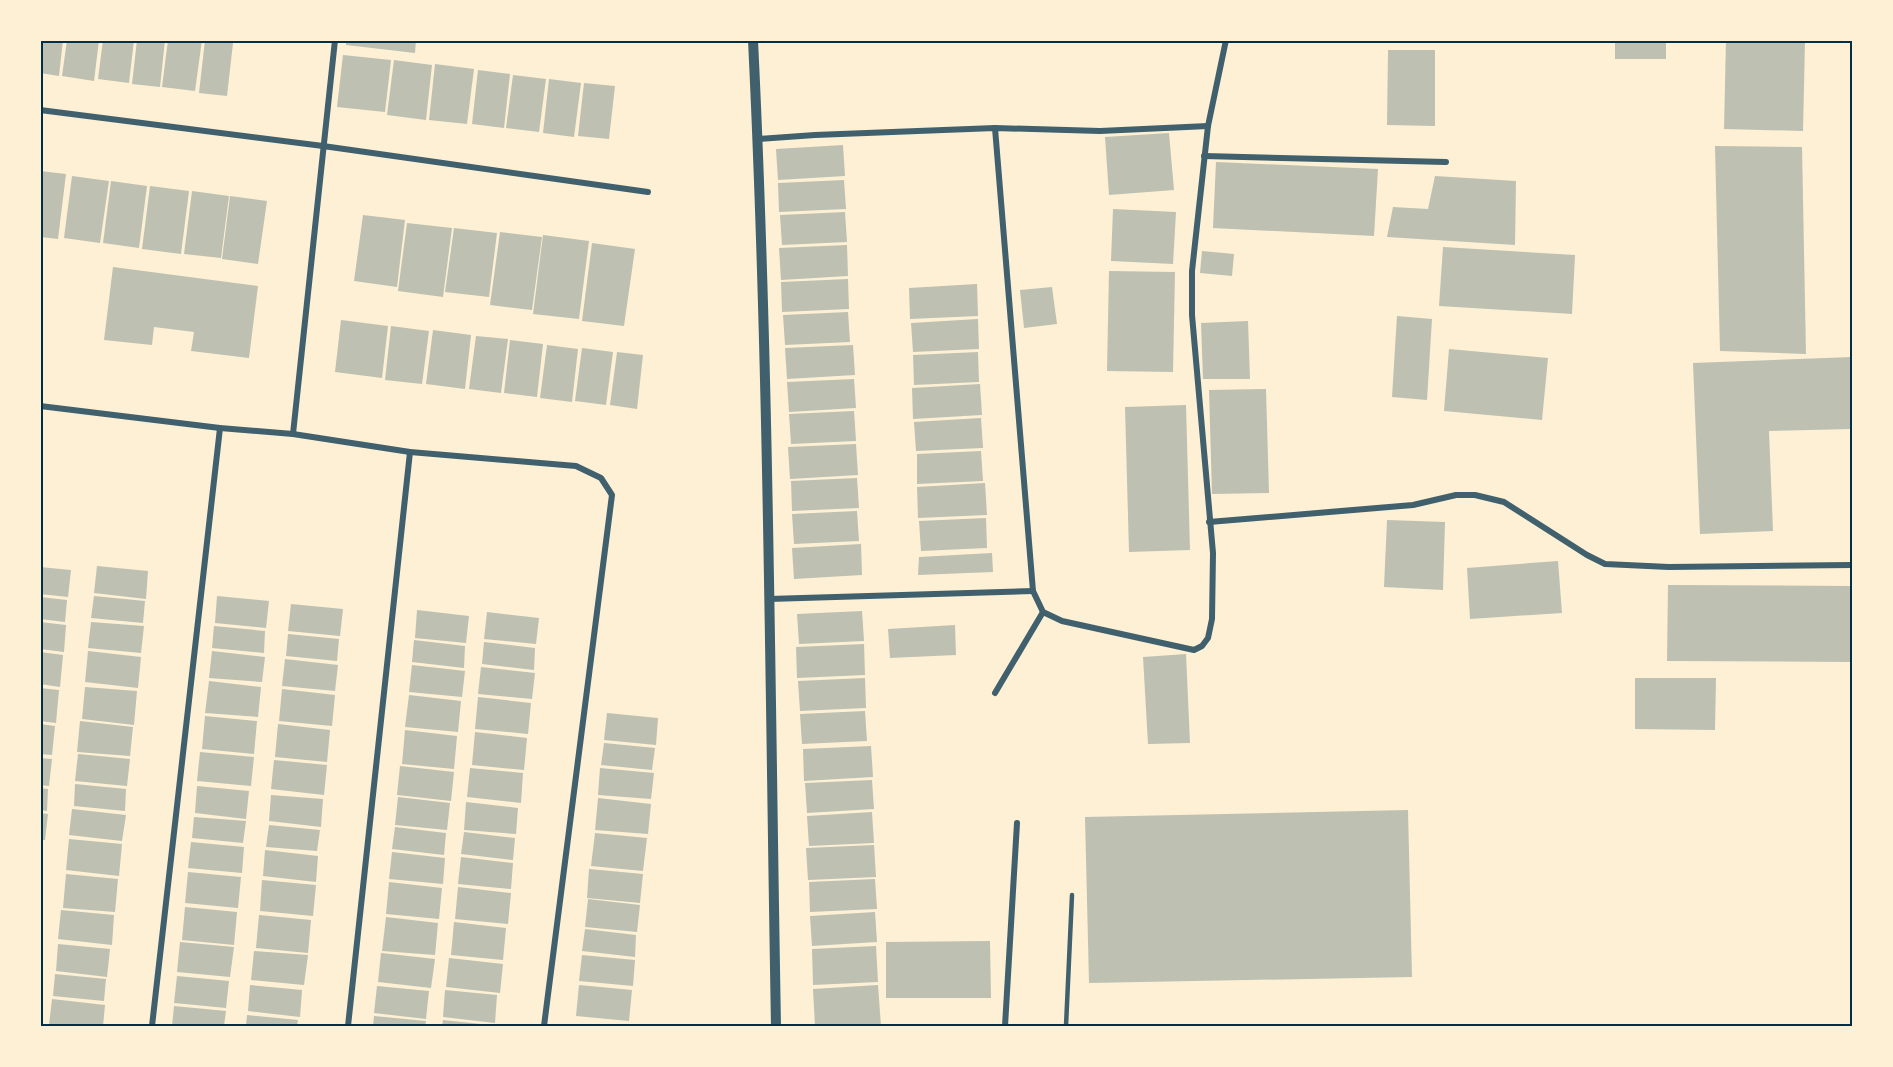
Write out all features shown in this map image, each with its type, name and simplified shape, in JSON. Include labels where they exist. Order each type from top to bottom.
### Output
[{"type":"street","points":[[293,434],[335,40]]},
{"type":"street","points":[[753,40],[758,139],[769,599],[776,1026]]},
{"type":"street","points":[[995,129],[1033,591],[1044,612],[1062,621],[1194,650],[1202,646],[1208,638],[1212,619],[1213,552],[1192,315],[1192,271],[1208,126],[1226,40]]},
{"type":"street","points":[[40,110],[323,146],[648,192]]},
{"type":"street","points":[[758,139],[995,129],[1100,131],[1208,126]]},
{"type":"street","points":[[1204,156],[1446,162]]},
{"type":"street","points":[[40,406],[220,428],[293,434],[410,452],[576,466],[601,478],[612,495],[544,1026]]},
{"type":"street","points":[[152,1026],[220,428]]},
{"type":"street","points":[[348,1026],[410,452]]},
{"type":"street","points":[[1209,522],[1413,505],[1451,496],[1475,495],[1504,502],[1605,564],[1669,567],[1852,565]]},
{"type":"street","points":[[769,599],[1033,591]]},
{"type":"street","points":[[995,693],[1044,612]]},
{"type":"street","points":[[1005,1026],[1017,823]]},
{"type":"lane","points":[[1066,1026],[1072,895]]},
{"type":"building","points":[[40,40],[63,40],[59,76],[40,73]]},
{"type":"building","points":[[67,40],[99,40],[94,81],[62,76]]},
{"type":"building","points":[[103,40],[134,40],[129,83],[98,79]]},
{"type":"building","points":[[137,40],[165,40],[160,87],[132,84]]},
{"type":"building","points":[[168,40],[202,40],[195,91],[162,87]]},
{"type":"building","points":[[205,40],[233,43],[227,96],[199,93]]},
{"type":"building","points":[[346,40],[416,40],[415,53],[346,45]]},
{"type":"building","points":[[1615,40],[1666,40],[1666,59],[1615,59]]},
{"type":"building","points":[[1726,40],[1805,40],[1803,131],[1724,129]]},
{"type":"building","points":[[1388,50],[1435,50],[1435,126],[1387,125]]},
{"type":"building","points":[[343,55],[391,60],[385,112],[337,107]]},
{"type":"building","points":[[394,60],[432,65],[426,120],[387,115]]},
{"type":"building","points":[[435,64],[474,69],[467,124],[429,120]]},
{"type":"building","points":[[478,70],[510,74],[504,128],[472,124]]},
{"type":"building","points":[[513,75],[546,79],[539,132],[506,128]]},
{"type":"building","points":[[549,79],[581,83],[574,137],[543,133]]},
{"type":"building","points":[[584,83],[615,86],[609,139],[578,136]]},
{"type":"building","points":[[1169,133],[1174,190],[1109,195],[1105,137]]},
{"type":"building","points":[[843,145],[845,176],[778,180],[776,149]]},
{"type":"building","points":[[1715,146],[1802,147],[1806,354],[1720,351]]},
{"type":"building","points":[[1216,162],[1378,169],[1374,236],[1213,228]]},
{"type":"building","points":[[40,171],[66,174],[58,239],[40,237]]},
{"type":"building","points":[[72,176],[109,181],[100,243],[64,238]]},
{"type":"building","points":[[1435,176],[1516,181],[1515,245],[1387,237],[1393,207],[1428,209]]},
{"type":"building","points":[[844,180],[846,209],[779,212],[778,183]]},
{"type":"building","points":[[111,181],[147,186],[139,248],[103,243]]},
{"type":"building","points":[[150,186],[189,191],[181,254],[142,249]]},
{"type":"building","points":[[192,191],[229,196],[221,258],[184,254]]},
{"type":"building","points":[[230,196],[267,201],[258,264],[222,259]]},
{"type":"building","points":[[1113,209],[1176,212],[1173,264],[1111,261]]},
{"type":"building","points":[[845,212],[847,242],[782,245],[780,215]]},
{"type":"building","points":[[363,215],[405,220],[397,287],[354,281]]},
{"type":"building","points":[[407,223],[452,228],[443,297],[398,291]]},
{"type":"building","points":[[454,228],[497,233],[489,297],[445,292]]},
{"type":"building","points":[[500,232],[542,237],[532,310],[490,305]]},
{"type":"building","points":[[543,235],[589,241],[579,319],[533,314]]},
{"type":"building","points":[[592,243],[635,249],[624,326],[582,321]]},
{"type":"building","points":[[847,245],[848,276],[781,280],[779,248]]},
{"type":"building","points":[[1443,247],[1575,255],[1572,314],[1439,306]]},
{"type":"building","points":[[1202,251],[1234,254],[1232,276],[1200,273]]},
{"type":"building","points":[[113,267],[258,286],[249,358],[191,351],[194,332],[154,327],[152,345],[104,340]]},
{"type":"building","points":[[1109,271],[1175,272],[1173,372],[1107,371]]},
{"type":"building","points":[[848,279],[849,309],[782,312],[781,282]]},
{"type":"building","points":[[977,284],[978,316],[910,319],[909,288]]},
{"type":"building","points":[[1052,287],[1057,324],[1024,328],[1020,290]]},
{"type":"building","points":[[848,312],[850,342],[785,345],[783,315]]},
{"type":"building","points":[[1397,316],[1432,319],[1427,400],[1392,397]]},
{"type":"building","points":[[978,319],[979,349],[913,352],[911,323]]},
{"type":"building","points":[[341,320],[388,326],[382,378],[335,372]]},
{"type":"building","points":[[1248,321],[1250,379],[1203,379],[1201,323]]},
{"type":"building","points":[[391,326],[429,331],[422,384],[385,380]]},
{"type":"building","points":[[433,330],[471,335],[465,389],[426,384]]},
{"type":"building","points":[[476,336],[508,339],[501,393],[469,389]]},
{"type":"building","points":[[510,340],[543,344],[537,397],[504,393]]},
{"type":"building","points":[[547,345],[578,349],[572,402],[540,398]]},
{"type":"building","points":[[853,345],[855,375],[787,379],[785,348]]},
{"type":"building","points":[[582,348],[613,352],[606,405],[575,401]]},
{"type":"building","points":[[1449,349],[1548,358],[1542,420],[1444,411]]},
{"type":"building","points":[[617,352],[643,355],[637,409],[610,405]]},
{"type":"building","points":[[978,352],[979,382],[914,385],[913,355]]},
{"type":"building","points":[[1852,357],[1852,429],[1769,431],[1773,531],[1700,534],[1693,363]]},
{"type":"building","points":[[854,379],[856,408],[789,412],[787,382]]},
{"type":"building","points":[[980,384],[982,415],[913,419],[912,388]]},
{"type":"building","points":[[1266,389],[1269,493],[1212,494],[1209,390]]},
{"type":"building","points":[[1186,405],[1190,550],[1129,552],[1125,407]]},
{"type":"building","points":[[854,411],[856,441],[791,444],[789,414]]},
{"type":"building","points":[[981,418],[983,448],[916,451],[914,422]]},
{"type":"building","points":[[856,444],[858,475],[790,479],[788,447]]},
{"type":"building","points":[[981,451],[983,481],[917,484],[917,454]]},
{"type":"building","points":[[857,478],[859,508],[792,511],[791,481]]},
{"type":"building","points":[[985,483],[987,515],[918,518],[917,487]]},
{"type":"building","points":[[857,511],[859,541],[794,544],[792,514]]},
{"type":"building","points":[[986,518],[987,548],[921,551],[919,521]]},
{"type":"building","points":[[1387,520],[1445,522],[1443,590],[1384,587]]},
{"type":"building","points":[[861,544],[862,575],[794,579],[792,548]]},
{"type":"building","points":[[992,553],[993,572],[918,575],[919,557]]},
{"type":"building","points":[[1558,561],[1562,613],[1470,619],[1467,568]]},
{"type":"building","points":[[97,566],[148,571],[146,599],[94,593]]},
{"type":"building","points":[[40,567],[71,570],[68,597],[40,594]]},
{"type":"building","points":[[1668,585],[1852,586],[1852,662],[1667,661]]},
{"type":"building","points":[[94,596],[145,601],[143,623],[91,618]]},
{"type":"building","points":[[217,596],[269,601],[266,628],[215,623]]},
{"type":"building","points":[[40,597],[67,600],[65,622],[40,619]]},
{"type":"building","points":[[291,604],[343,609],[340,636],[288,631]]},
{"type":"building","points":[[417,610],[469,616],[466,643],[415,638]]},
{"type":"building","points":[[862,611],[864,641],[799,644],[797,614]]},
{"type":"building","points":[[487,612],[539,618],[536,644],[484,639]]},
{"type":"building","points":[[40,622],[66,625],[64,652],[40,649]]},
{"type":"building","points":[[91,622],[144,626],[141,653],[88,648]]},
{"type":"building","points":[[955,625],[956,655],[890,658],[888,629]]},
{"type":"building","points":[[214,626],[265,631],[264,653],[212,648]]},
{"type":"building","points":[[288,634],[339,639],[337,661],[286,656]]},
{"type":"building","points":[[414,640],[465,646],[464,668],[412,662]]},
{"type":"building","points":[[484,642],[535,648],[534,670],[482,664]]},
{"type":"building","points":[[864,644],[865,675],[797,678],[796,647]]},
{"type":"building","points":[[88,651],[141,657],[138,688],[85,682]]},
{"type":"building","points":[[212,651],[265,657],[262,682],[209,678]]},
{"type":"building","points":[[40,652],[63,655],[60,687],[40,684]]},
{"type":"building","points":[[1186,654],[1190,743],[1148,744],[1143,657]]},
{"type":"building","points":[[285,659],[338,665],[335,691],[282,686]]},
{"type":"building","points":[[412,665],[465,671],[462,697],[409,692]]},
{"type":"building","points":[[481,667],[535,673],[532,699],[478,694]]},
{"type":"building","points":[[865,678],[866,708],[800,711],[798,681]]},
{"type":"building","points":[[1635,678],[1716,678],[1715,730],[1635,729]]},
{"type":"building","points":[[209,681],[261,687],[258,717],[205,713]]},
{"type":"building","points":[[85,687],[137,691],[134,725],[82,719]]},
{"type":"building","points":[[40,688],[59,690],[56,723],[40,721]]},
{"type":"building","points":[[282,689],[335,695],[332,726],[279,721]]},
{"type":"building","points":[[409,695],[461,701],[458,732],[405,727]]},
{"type":"building","points":[[478,697],[531,703],[528,734],[475,729]]},
{"type":"building","points":[[865,711],[867,741],[802,744],[800,714]]},
{"type":"building","points":[[607,713],[658,718],[656,745],[604,740]]},
{"type":"building","points":[[205,716],[257,721],[254,754],[202,749]]},
{"type":"building","points":[[80,721],[133,727],[130,756],[77,752]]},
{"type":"building","points":[[40,724],[55,726],[52,755],[40,754]]},
{"type":"building","points":[[278,724],[330,730],[327,762],[275,757]]},
{"type":"building","points":[[405,730],[457,736],[454,769],[402,764]]},
{"type":"building","points":[[475,732],[527,738],[524,770],[472,765]]},
{"type":"building","points":[[604,743],[655,748],[652,770],[601,765]]},
{"type":"building","points":[[871,746],[873,777],[804,781],[803,749]]},
{"type":"building","points":[[200,752],[254,757],[251,786],[197,781]]},
{"type":"building","points":[[78,754],[130,759],[127,786],[75,781]]},
{"type":"building","points":[[40,758],[52,759],[49,786],[40,785]]},
{"type":"building","points":[[274,760],[327,765],[324,795],[271,789]]},
{"type":"building","points":[[400,766],[454,772],[451,801],[397,795]]},
{"type":"building","points":[[470,768],[523,773],[521,803],[467,797]]},
{"type":"building","points":[[600,768],[654,773],[651,799],[598,795]]},
{"type":"building","points":[[872,780],[874,809],[807,813],[805,783]]},
{"type":"building","points":[[75,784],[126,789],[125,811],[74,806]]},
{"type":"building","points":[[197,786],[249,791],[246,819],[195,813]]},
{"type":"building","points":[[40,788],[48,789],[47,811],[40,810]]},
{"type":"building","points":[[271,795],[323,799],[321,827],[269,821]]},
{"type":"building","points":[[398,797],[450,803],[447,830],[395,825]]},
{"type":"building","points":[[598,798],[651,804],[648,834],[595,830]]},
{"type":"building","points":[[466,802],[518,808],[516,834],[464,830]]},
{"type":"building","points":[[72,809],[126,815],[122,841],[69,835]]},
{"type":"building","points":[[1408,810],[1412,977],[1089,983],[1085,817]]},
{"type":"building","points":[[872,812],[874,843],[809,846],[807,816]]},
{"type":"building","points":[[40,813],[48,814],[45,840],[40,840]]},
{"type":"building","points":[[194,817],[246,821],[243,843],[192,838]]},
{"type":"building","points":[[269,825],[320,830],[317,851],[266,847]]},
{"type":"building","points":[[395,827],[446,833],[444,855],[392,849]]},
{"type":"building","points":[[464,832],[515,838],[513,860],[461,854]]},
{"type":"building","points":[[595,833],[647,838],[643,871],[591,866]]},
{"type":"building","points":[[69,839],[122,844],[119,876],[66,870]]},
{"type":"building","points":[[191,842],[244,847],[242,873],[188,868]]},
{"type":"building","points":[[874,845],[876,877],[808,880],[806,848]]},
{"type":"building","points":[[265,850],[318,856],[316,882],[263,876]]},
{"type":"building","points":[[392,852],[445,858],[443,884],[389,879]]},
{"type":"building","points":[[461,857],[513,863],[511,889],[458,884]]},
{"type":"building","points":[[589,869],[643,874],[640,903],[587,898]]},
{"type":"building","points":[[188,872],[241,877],[238,908],[185,903]]},
{"type":"building","points":[[66,874],[118,879],[115,912],[63,908]]},
{"type":"building","points":[[875,879],[877,909],[810,912],[809,882]]},
{"type":"building","points":[[262,880],[316,885],[313,916],[260,911]]},
{"type":"building","points":[[389,882],[442,888],[439,919],[386,914]]},
{"type":"building","points":[[458,887],[511,893],[508,924],[455,919]]},
{"type":"building","points":[[588,899],[640,905],[637,932],[585,927]]},
{"type":"building","points":[[185,907],[237,912],[234,945],[182,940]]},
{"type":"building","points":[[61,910],[114,915],[112,945],[58,939]]},
{"type":"building","points":[[875,912],[877,942],[812,946],[810,916]]},
{"type":"building","points":[[259,915],[311,920],[308,953],[256,948]]},
{"type":"building","points":[[386,917],[438,923],[435,955],[382,951]]},
{"type":"building","points":[[454,922],[506,928],[503,960],[451,955]]},
{"type":"building","points":[[585,929],[636,935],[635,957],[582,951]]},
{"type":"building","points":[[990,941],[991,998],[886,998],[886,942]]},
{"type":"building","points":[[180,942],[234,947],[230,977],[177,972]]},
{"type":"building","points":[[58,944],[110,949],[107,977],[56,971]]},
{"type":"building","points":[[876,946],[878,982],[813,985],[812,949]]},
{"type":"building","points":[[254,951],[308,955],[304,985],[251,980]]},
{"type":"building","points":[[381,953],[435,959],[431,988],[378,982]]},
{"type":"building","points":[[582,955],[635,960],[633,986],[579,981]]},
{"type":"building","points":[[449,958],[503,964],[500,993],[446,987]]},
{"type":"building","points":[[55,974],[106,979],[104,1001],[53,996]]},
{"type":"building","points":[[177,976],[229,981],[226,1008],[174,1003]]},
{"type":"building","points":[[250,985],[302,990],[300,1017],[248,1011]]},
{"type":"building","points":[[579,985],[632,990],[629,1021],[576,1016]]},
{"type":"building","points":[[878,985],[881,1026],[815,1026],[813,989]]},
{"type":"building","points":[[377,986],[429,991],[426,1019],[374,1013]]},
{"type":"building","points":[[445,990],[497,995],[495,1023],[443,1017]]},
{"type":"building","points":[[52,999],[105,1005],[103,1026],[49,1025]]},
{"type":"building","points":[[174,1006],[226,1011],[224,1026],[172,1026]]},
{"type":"building","points":[[247,1015],[298,1020],[297,1026],[246,1026]]},
{"type":"building","points":[[374,1016],[426,1021],[425,1026],[373,1026]]},
{"type":"building","points":[[443,1020],[490,1025],[490,1026],[442,1026]]}]
